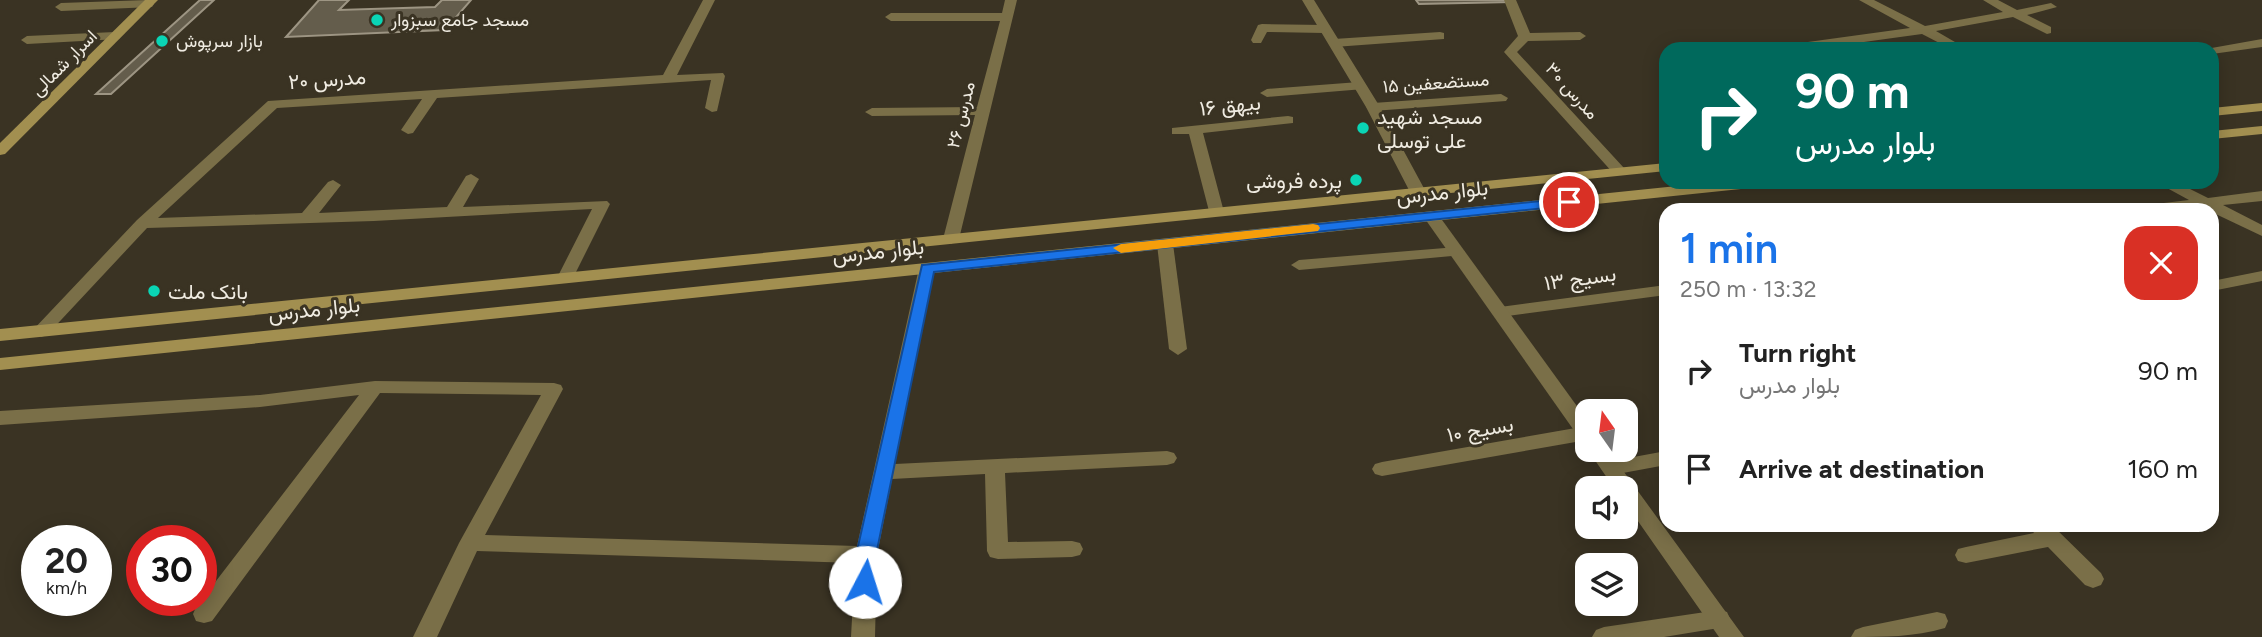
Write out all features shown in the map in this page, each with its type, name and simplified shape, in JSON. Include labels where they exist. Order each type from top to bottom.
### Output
[{"type":"main road","name":"اسرار شمالی","points":[[0,151],[150,2]]},
{"type":"main road","points":[[2219,111],[2262,107]]},
{"type":"main road","points":[[2219,134],[2261,130]]},
{"type":"main road","name":"بلوار مدرس","points":[[0,335],[1659,168]]},
{"type":"main road","name":"بلوار مدرس","points":[[0,364],[1678,189]]},
{"type":"main road","points":[[1121,222],[1131,247]]},
{"type":"street","points":[[667,81],[709,0]]},
{"type":"street","name":"مدرس ۲۶","points":[[951,239],[1011,0]]},
{"type":"street","points":[[1308,0],[1373,107],[1418,192]]},
{"type":"street","points":[[1510,0],[1525,37],[1580,36]]},
{"type":"street","points":[[1865,0],[1947,42]]},
{"type":"street","points":[[1989,0],[2047,30]]},
{"type":"street","points":[[61,7],[150,2]]},
{"type":"street","points":[[1836,42],[2051,7]]},
{"type":"street","points":[[891,17],[1006,17]]},
{"type":"street","points":[[1257,40],[1262,29],[1324,29]]},
{"type":"street","points":[[27,40],[115,36]]},
{"type":"street","points":[[1334,43],[1440,36]]},
{"type":"street","name":"مدرس ۳۰","points":[[1525,37],[1510,52],[1619,172]]},
{"type":"street","points":[[2219,49],[2262,43]]},
{"type":"street","name":"مدرس ۲۰","points":[[41,331],[143,223],[273,104],[718,76],[712,108]]},
{"type":"street","points":[[1267,93],[1359,86]]},
{"type":"street","points":[[408,130],[433,93]]},
{"type":"street","name":"مستضعفین ۱۵","points":[[1373,107],[1501,98]]},
{"type":"street","points":[[872,112],[981,111]]},
{"type":"street","name":"بیهق ۱۶","points":[[1177,131],[1288,120]]},
{"type":"street","points":[[1195,130],[1216,212]]},
{"type":"street","points":[[453,211],[471,179]]},
{"type":"street","points":[[306,218],[333,185]]},
{"type":"street","points":[[2178,189],[2205,203],[2262,196]]},
{"type":"street","points":[[143,223],[602,204],[565,278]]},
{"type":"street","points":[[2219,210],[2262,231]]},
{"type":"street","points":[[1432,216],[1575,417]]},
{"type":"street","points":[[1166,244],[1178,349]]},
{"type":"street","points":[[1298,265],[1457,252]]},
{"type":"street","points":[[863,637],[866,555],[927,268]]},
{"type":"street","points":[[2219,285],[2262,276]]},
{"type":"street","name":"بسیج ۱۳","points":[[1500,312],[1659,291]]},
{"type":"street","points":[[217,597],[375,387]]},
{"type":"street","points":[[0,418],[260,401],[375,387],[554,389],[470,543],[425,637]]},
{"type":"street","name":"بسیج ۱۰","points":[[1382,470],[1575,436]]},
{"type":"street","points":[[885,471],[1167,458]]},
{"type":"street","points":[[1612,468],[1659,458]]},
{"type":"street","points":[[1607,462],[1726,628]]},
{"type":"street","points":[[995,467],[998,551],[1072,549]]},
{"type":"street","points":[[1966,555],[2042,532]]},
{"type":"street","points":[[2046,532],[2093,579]]},
{"type":"street","points":[[470,543],[866,555]]},
{"type":"street","points":[[1863,637],[1937,621]]},
{"type":"street","points":[[1604,637],[1726,628]]},
{"type":"building","name":"بازار سرپوش","points":[[200,0],[214,0],[111,94],[96,94]]},
{"type":"building","name":"مسجد جامع سبزوار","points":[[319,0],[349,0],[339,10],[435,7],[442,0],[471,0],[445,30],[286,37]]},
{"type":"building","points":[[1416,0],[1510,0],[1511,2],[1419,4]]},
{"type":"slow traffic","points":[[1121,248],[1313,228]]},
{"type":"place","name":"مسجد جامع سبزوار","points":[[377,20]]},
{"type":"place","name":"بازار سرپوش","points":[[162,41]]},
{"type":"place","name":"مسجد شهید علی توسلی","points":[[1363,128]]},
{"type":"place","name":"پرده فروشی","points":[[1356,180]]},
{"type":"place","name":"بانک ملت","points":[[154,291]]},
{"type":"route","points":[[865,582],[866,555],[927,268],[1569,202]]}]
